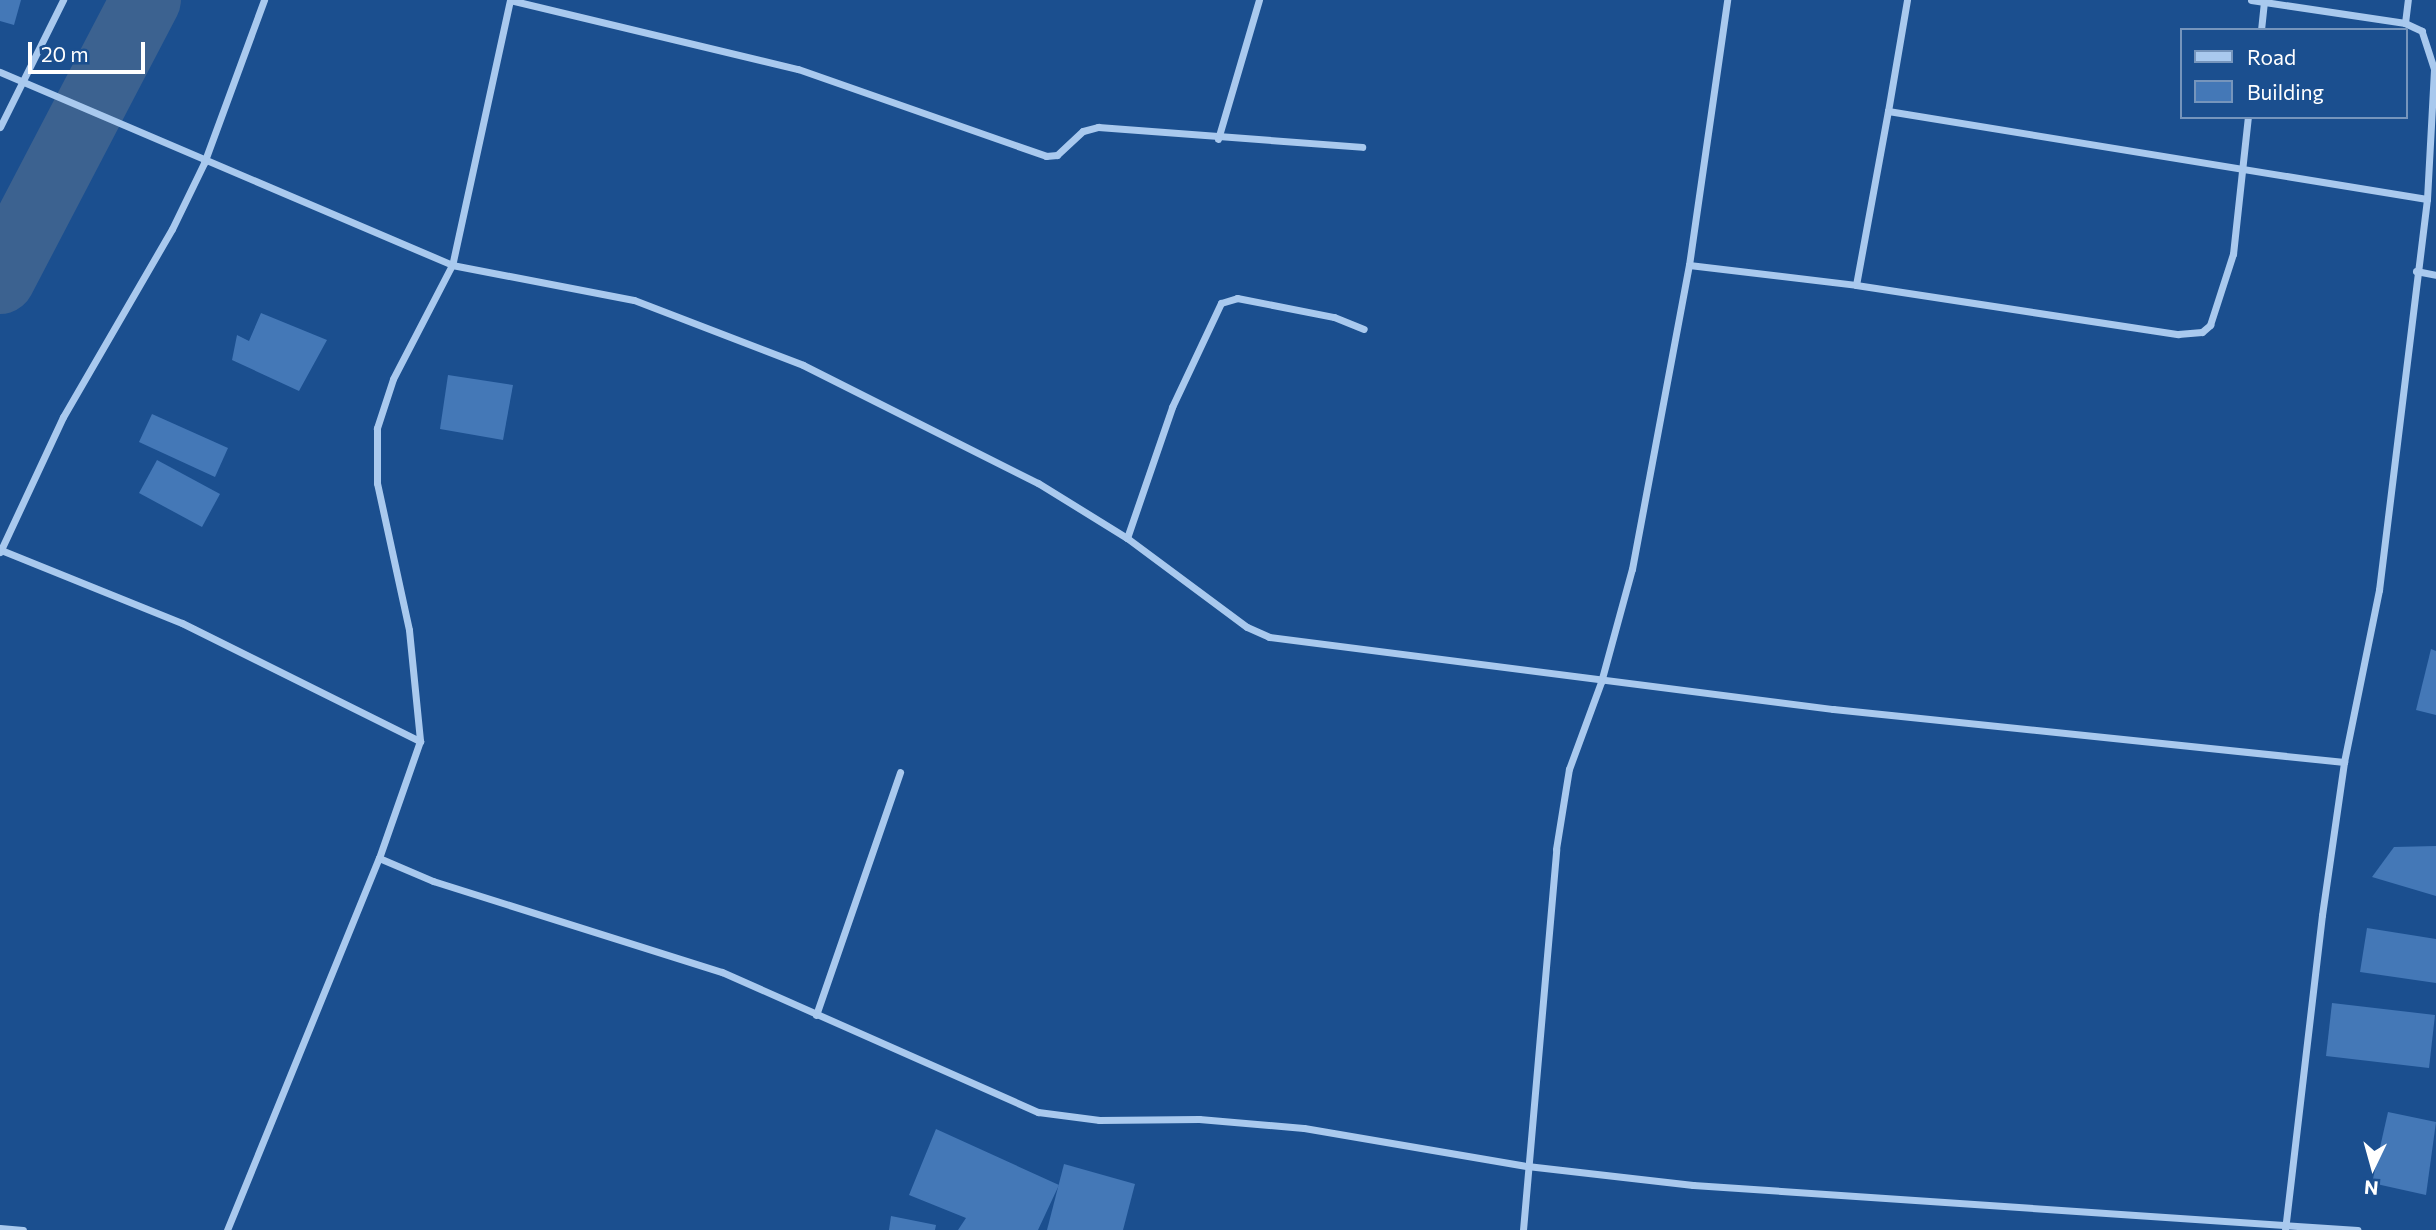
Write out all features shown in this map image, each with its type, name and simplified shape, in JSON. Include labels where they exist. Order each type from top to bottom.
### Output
[{"type":"street","points":[[0,127],[20,80],[63,0]]},
{"type":"street","points":[[264,0],[204,163],[172,229],[63,417],[0,551],[182,623],[420,740]]},
{"type":"street","points":[[227,1230],[380,858],[420,740],[409,630],[377,483],[377,428],[393,379],[452,265],[510,0],[798,69],[1046,156],[1057,155],[1083,131],[1098,127],[1218,139],[1362,147]]},
{"type":"street","points":[[1218,139],[1259,0]]},
{"type":"street","points":[[1523,1230],[1556,849],[1569,768],[1601,682],[1632,569],[1668,359],[1689,265],[1727,0]]},
{"type":"street","points":[[1856,285],[1907,0]]},
{"type":"street","points":[[2251,0],[2405,23],[2422,31],[2434,69],[2427,199],[2416,271],[2379,590],[2344,762],[2285,1227]]},
{"type":"street","points":[[2405,23],[2408,0]]},
{"type":"street","points":[[2260,28],[2264,3]]},
{"type":"street","points":[[0,72],[36,84],[139,128],[204,163],[452,265],[634,300],[803,365],[1038,482],[1127,538],[1247,627],[1269,636],[1601,682],[2344,762]]},
{"type":"street","points":[[1888,111],[2427,199]]},
{"type":"street","points":[[1689,265],[1856,285],[2178,334],[2202,332],[2210,325],[2233,254],[2248,119]]},
{"type":"street","points":[[2416,271],[2436,275]]},
{"type":"street","points":[[1127,538],[1172,407],[1221,303],[1237,298],[1334,317],[1364,329]]},
{"type":"street","points":[[816,1015],[900,772]]},
{"type":"street","points":[[380,858],[433,881],[722,972],[1038,1112],[1099,1120],[1199,1119],[1304,1128],[1527,1166],[1693,1185],[2357,1230]]},
{"type":"street","points":[[0,1228],[23,1230]]},
{"type":"building","points":[[0,0],[21,0],[14,25],[0,21]]},
{"type":"building","points":[[261,313],[327,340],[299,391],[232,360],[237,335],[249,341]]},
{"type":"building","points":[[448,375],[513,385],[503,440],[440,429]]},
{"type":"building","points":[[152,414],[228,448],[215,477],[139,442]]},
{"type":"building","points":[[157,460],[220,494],[202,527],[139,493]]},
{"type":"building","points":[[2431,649],[2436,651],[2436,715],[2416,710]]},
{"type":"building","points":[[2436,846],[2436,896],[2372,877],[2394,847]]},
{"type":"building","points":[[2367,928],[2436,939],[2436,983],[2360,972]]},
{"type":"building","points":[[2332,1003],[2435,1015],[2429,1068],[2326,1056]]},
{"type":"building","points":[[2388,1112],[2436,1122],[2426,1195],[2372,1183]]},
{"type":"building","points":[[936,1129],[1059,1185],[1038,1230],[958,1230],[966,1218],[909,1195]]},
{"type":"building","points":[[1064,1164],[1135,1184],[1123,1230],[1047,1230]]},
{"type":"building","points":[[891,1216],[936,1225],[935,1230],[889,1230]]},
{"type":"waterway","points":[[0,279],[146,0]]}]
